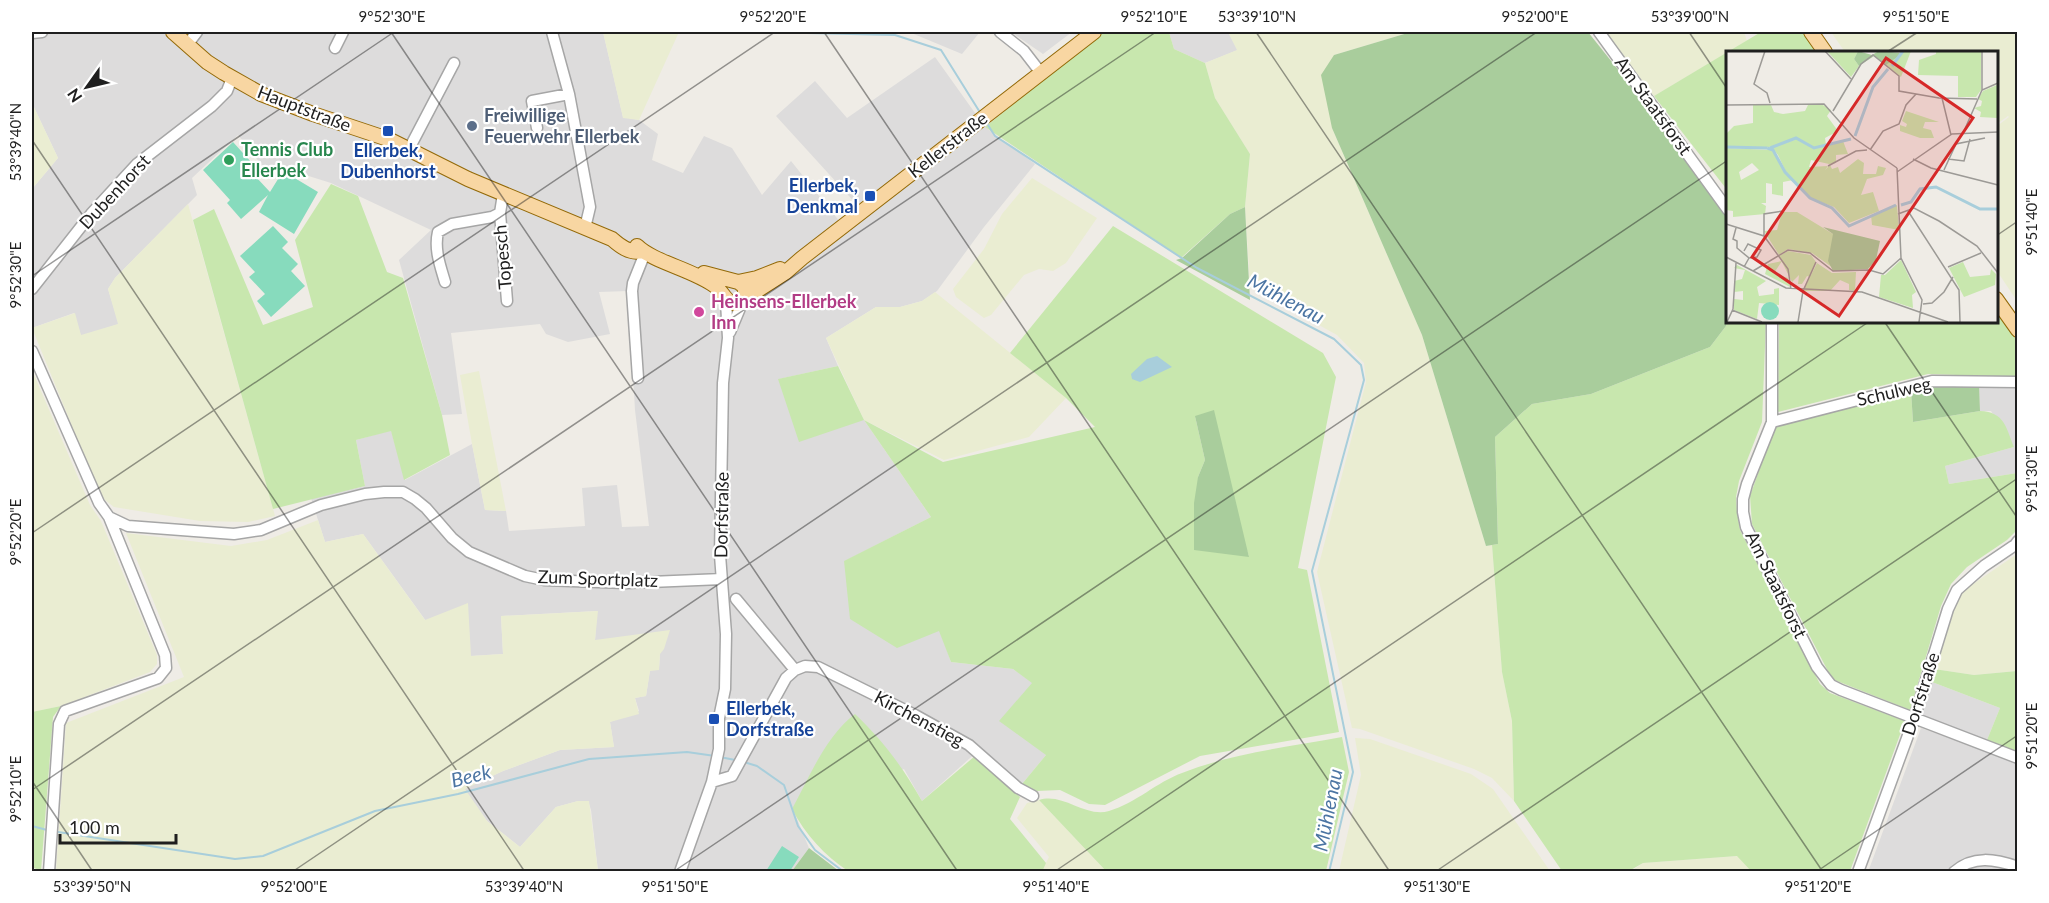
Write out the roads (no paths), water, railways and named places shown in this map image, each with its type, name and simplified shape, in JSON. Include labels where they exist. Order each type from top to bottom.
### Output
[{"type":"main road","name":"Hauptstraße","points":[[172,32],[207,62],[273,99],[388,139],[502,194],[612,239],[632,244],[643,252],[676,265],[735,282]]},
{"type":"main road","name":"Kellerstraße","points":[[743,300],[786,272],[1094,32]]},
{"type":"main road","points":[[1811,32],[1824,51]]},
{"type":"main road","name":"Kellerstraße","points":[[735,282],[773,273],[802,258]]},
{"type":"main road","name":"Hauptstraße","points":[[676,265],[714,285],[725,298]]},
{"type":"main road","points":[[735,282],[745,289],[743,300],[732,304],[725,298],[726,286],[735,282]]},
{"type":"main road","points":[[1998,302],[2018,330]]},
{"type":"street","points":[[32,33],[42,32]]},
{"type":"street","points":[[187,45],[197,32]]},
{"type":"street","points":[[335,48],[343,32]]},
{"type":"street","points":[[552,32],[569,94],[590,207],[585,228]]},
{"type":"street","points":[[1000,32],[1024,51],[1041,73]]},
{"type":"street","name":"Am Staatsforst","points":[[1599,32],[1726,207]]},
{"type":"street","points":[[409,149],[454,63]]},
{"type":"street","name":"Dubenhorst","points":[[32,290],[92,214],[137,164],[212,106],[227,91],[232,78]]},
{"type":"street","points":[[537,128],[531,96],[569,94]]},
{"type":"street","name":"Topesch","points":[[502,194],[500,213],[507,301]]},
{"type":"street","name":"Topesch","points":[[445,282],[436,241],[438,232],[452,224],[492,217],[500,213]]},
{"type":"street","points":[[638,378],[632,291],[643,252]]},
{"type":"street","name":"Dorfstraße","points":[[680,872],[712,782],[719,749],[719,718],[725,692],[726,634],[720,555],[723,382],[728,338],[725,298]]},
{"type":"street","name":"Dorfstraße","points":[[728,338],[743,300]]},
{"type":"street","name":"Am Staatsforst","points":[[1772,322],[1772,422],[1747,484],[1743,499],[1744,520],[1823,677],[1840,690],[2018,758]]},
{"type":"street","points":[[32,351],[99,503],[109,517],[165,655],[165,668],[158,678],[65,711],[59,724],[49,872]]},
{"type":"street","name":"Schulweg","points":[[1772,422],[1932,381],[2018,382]]},
{"type":"street","name":"Zum Sportplatz","points":[[109,517],[128,526],[234,534],[261,530],[321,505],[365,494],[403,492],[426,508],[452,538],[469,552],[525,576],[544,580],[626,583],[722,579]]},
{"type":"street","name":"Dorfstraße","points":[[1858,872],[1914,719],[1948,609],[1957,590],[1984,566],[2018,541]]},
{"type":"street","points":[[712,782],[732,776],[786,678],[795,670],[736,599]]},
{"type":"street","name":"Kirchenstieg","points":[[795,670],[805,666],[818,667],[915,715],[969,745],[1018,788],[1033,796]]},
{"type":"street","points":[[1954,872],[1962,865],[1979,860],[1998,860],[2018,867]]},
{"type":"water","points":[[1157,356],[1172,367],[1140,382],[1132,379],[1131,374],[1147,359]]},
{"type":"waterway","name":"Mühlenau","points":[[761,32],[895,35],[941,50],[981,114]]},
{"type":"waterway","name":"Mühlenau","points":[[986,122],[995,136],[1197,268],[1334,339],[1361,365],[1364,380],[1312,571],[1353,772],[1329,872]]},
{"type":"waterway","name":"Beek","points":[[58,832],[235,859],[263,856],[375,811],[458,794],[589,759],[687,752],[715,756]]},
{"type":"waterway","name":"Beek","points":[[720,757],[735,760]]},
{"type":"waterway","name":"Beek","points":[[744,762],[757,766],[784,785],[798,826],[815,850],[844,872]]},
{"type":"waterway","name":"Beek","points":[[32,826],[47,830]]},
{"type":"place","name":"Freiwillige Feuerwehr Ellerbek","points":[[472,126]]},
{"type":"place","name":"Ellerbek, Dubenhorst","points":[[388,131]]},
{"type":"place","name":"Tennis Club Ellerbek","points":[[229,160]]},
{"type":"place","name":"Ellerbek, Denkmal","points":[[870,196]]},
{"type":"place","name":"Heinsens-Ellerbek Inn","points":[[699,312]]},
{"type":"place","name":"Ellerbek, Dorfstraße","points":[[714,719]]}]
